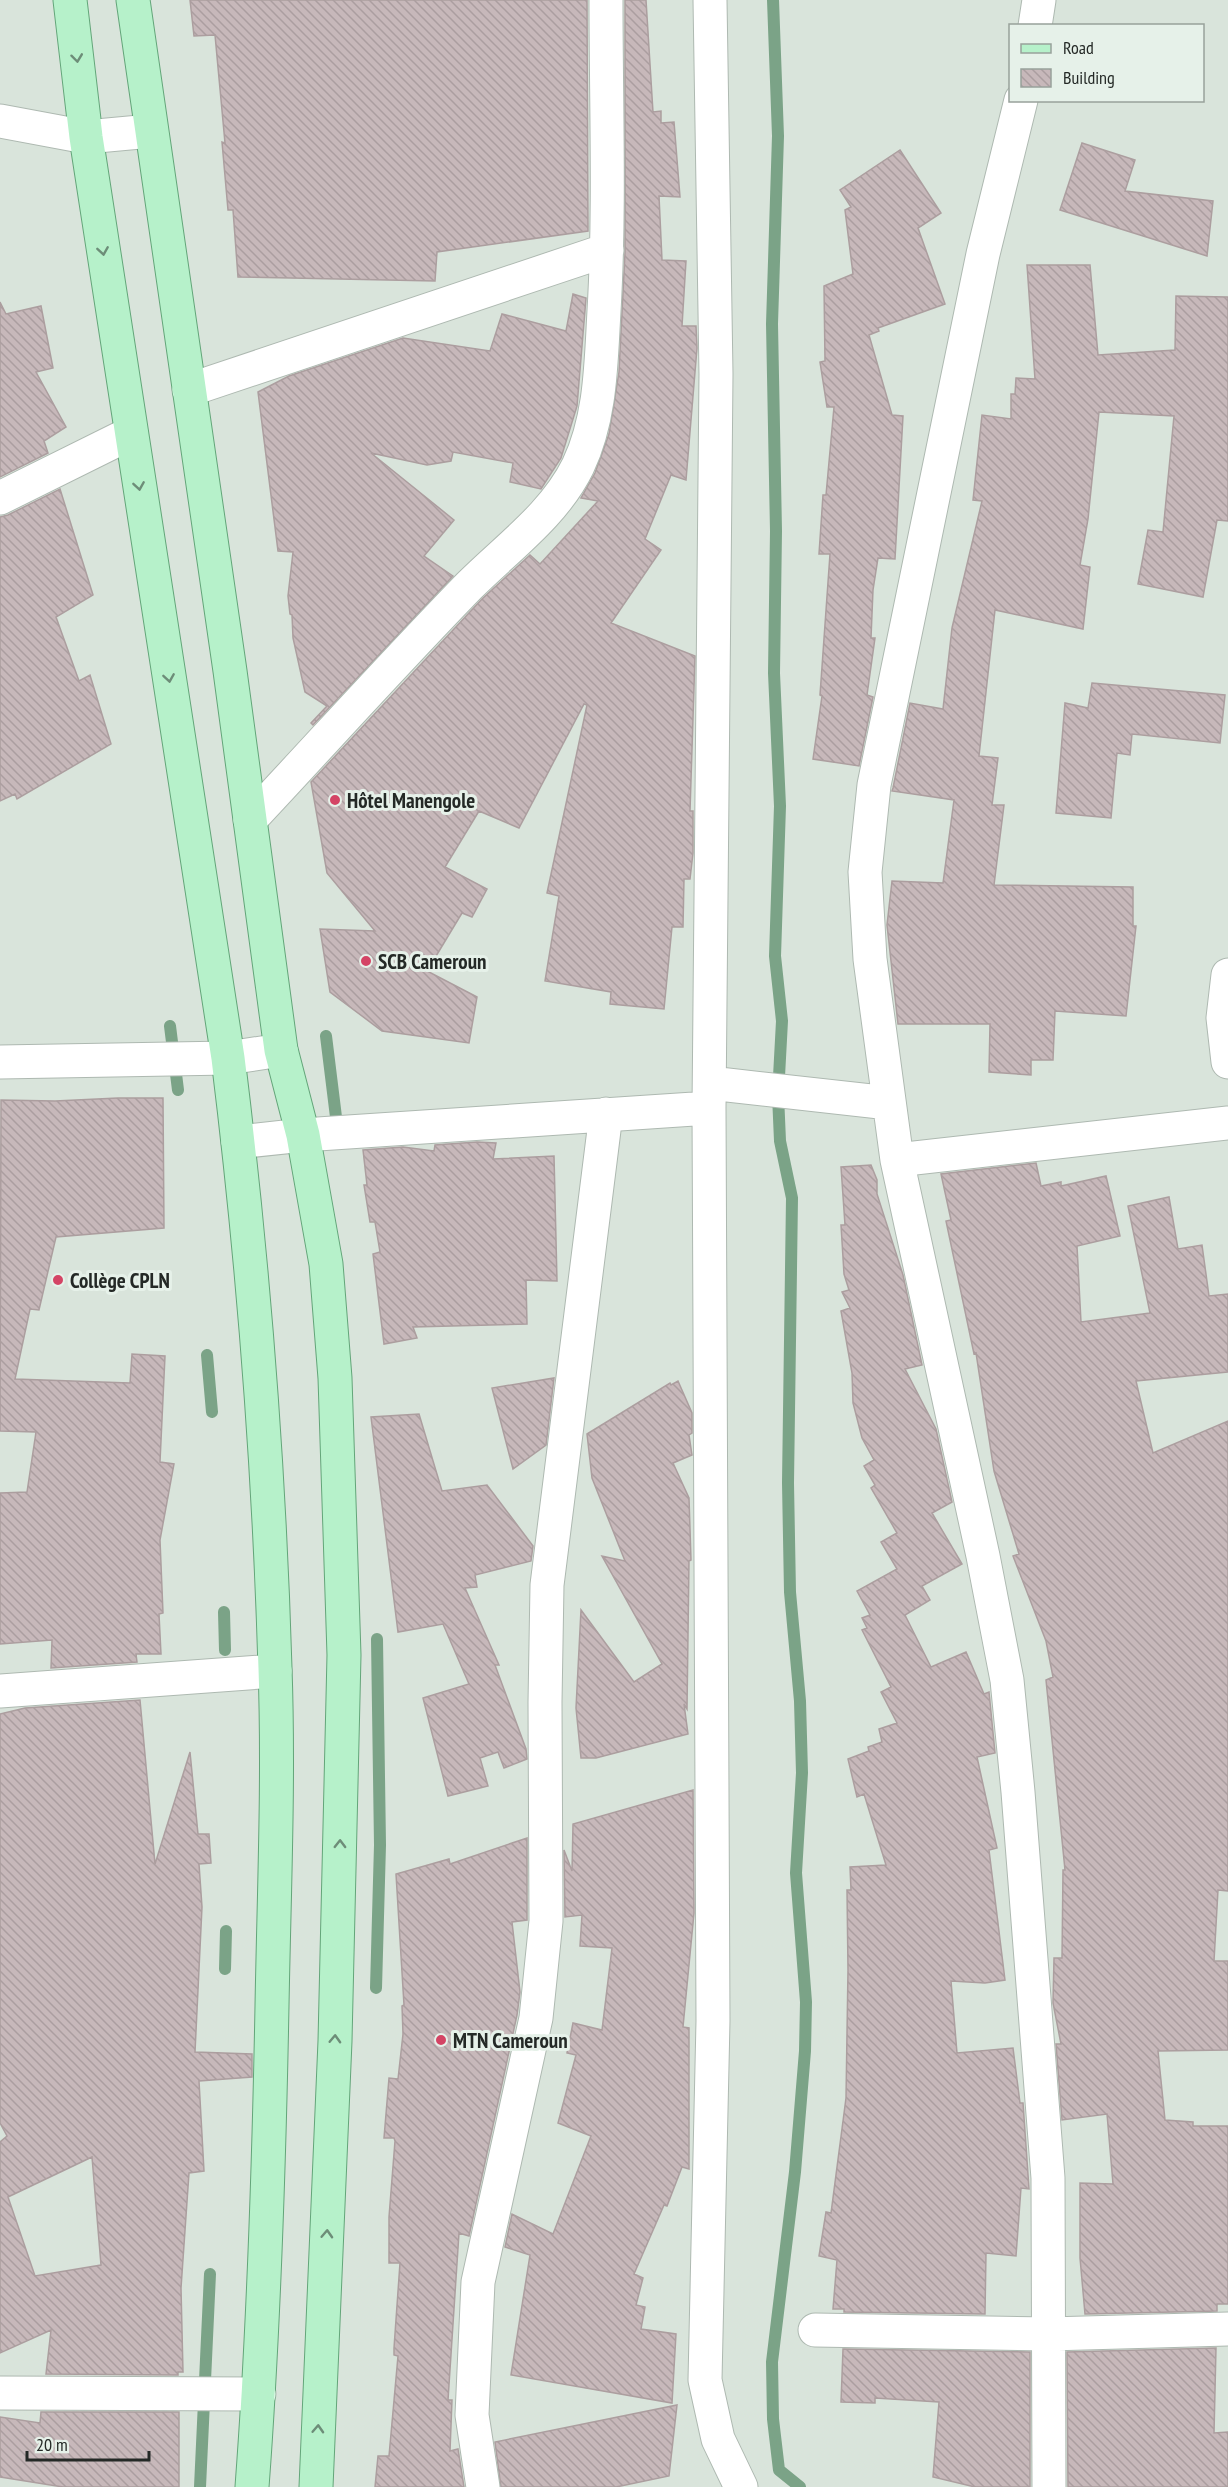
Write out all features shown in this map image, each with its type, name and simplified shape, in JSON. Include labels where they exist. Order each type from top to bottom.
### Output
[{"type":"main road","points":[[70,0],[86,137],[228,1058],[238,1142],[265,1448],[275,1671],[270,2084],[259,2394],[252,2487]]},
{"type":"main road","points":[[133,0],[281,1050],[303,1135],[326,1264],[335,1378],[344,1655],[335,2041],[316,2487]]},
{"type":"street","points":[[250,820],[470,585],[529,530],[578,466],[595,415],[601,368],[607,250],[606,0]]},
{"type":"street","points":[[710,0],[716,386],[709,1096],[713,2020],[705,2380],[718,2439],[741,2487]]},
{"type":"street","points":[[1035,24],[1039,0]]},
{"type":"street","points":[[1021,102],[983,254],[874,785],[865,872],[870,959],[897,1160],[983,1556],[1007,1680],[1048,2178],[1049,2487]]},
{"type":"street","points":[[0,121],[86,137],[152,131]]},
{"type":"street","points":[[189,390],[607,250]]},
{"type":"street","points":[[0,498],[131,433]]},
{"type":"street","points":[[1228,975],[1223,1018],[1228,1062]]},
{"type":"street","points":[[0,1062],[228,1058],[281,1050]]},
{"type":"street","points":[[238,1142],[303,1135],[606,1114],[709,1096],[889,1103]]},
{"type":"street","points":[[483,2487],[472,2415],[477,2282],[537,2007],[546,1921],[547,1585],[606,1114]]},
{"type":"street","points":[[897,1160],[1228,1123]]},
{"type":"street","points":[[0,1690],[275,1671]]},
{"type":"street","points":[[815,2330],[1049,2334],[1228,2329]]},
{"type":"street","points":[[0,2393],[259,2394]]},
{"type":"building","points":[[190,0],[587,0],[588,231],[437,252],[435,281],[238,277],[233,210],[228,210],[222,142],[225,143],[215,35],[194,36]]},
{"type":"building","points":[[625,0],[646,0],[653,112],[661,111],[661,123],[674,122],[680,197],[659,196],[662,260],[686,261],[682,326],[696,326],[697,348],[686,480],[671,475],[645,539],[661,550],[611,623],[695,656],[690,811],[693,811],[693,853],[690,879],[684,879],[683,927],[672,927],[664,1009],[610,1004],[611,992],[545,981],[559,896],[547,893],[587,705],[584,704],[519,828],[479,811],[445,867],[487,889],[472,917],[462,913],[427,971],[477,997],[469,1043],[382,1031],[330,992],[320,929],[375,931],[327,873],[311,782],[482,599],[530,555],[540,564],[598,501],[581,498],[595,473],[609,434],[619,372],[625,253]]},
{"type":"building","points":[[1082,143],[1135,160],[1125,191],[1213,201],[1207,256],[1060,210]]},
{"type":"building","points":[[900,150],[941,213],[918,228],[945,304],[878,328],[879,331],[869,335],[892,415],[903,416],[895,559],[878,558],[873,590],[871,638],[875,638],[867,695],[873,697],[859,766],[813,759],[822,696],[820,695],[830,554],[819,554],[823,495],[826,495],[834,407],[827,407],[820,362],[825,361],[824,286],[853,274],[845,210],[851,207],[840,190]]},
{"type":"building","points":[[1027,265],[1090,265],[1098,355],[1175,350],[1176,296],[1228,297],[1228,521],[1217,520],[1203,597],[1138,584],[1148,530],[1163,532],[1174,416],[1099,412],[1088,519],[1080,565],[1090,567],[1083,629],[995,610],[979,756],[998,758],[992,805],[1004,805],[994,885],[1133,887],[1133,926],[1136,926],[1126,1016],[1055,1011],[1053,1060],[1031,1060],[1031,1075],[989,1072],[990,1024],[898,1024],[887,925],[892,881],[943,883],[954,800],[892,791],[910,703],[943,709],[952,628],[982,501],[973,500],[982,415],[1011,419],[1011,394],[1015,394],[1016,378],[1035,379]]},
{"type":"building","points":[[573,294],[586,298],[577,406],[561,458],[541,489],[510,482],[513,463],[453,452],[451,461],[427,465],[371,453],[454,520],[424,556],[453,576],[313,725],[311,723],[327,706],[305,692],[293,638],[288,596],[293,552],[278,551],[258,392],[289,376],[403,338],[490,351],[502,314],[566,331]]},
{"type":"building","points":[[0,302],[6,314],[41,306],[53,368],[36,372],[66,427],[44,441],[48,453],[0,477]]},
{"type":"building","points":[[60,489],[93,595],[56,617],[79,681],[90,675],[111,744],[17,799],[15,794],[0,801],[0,517]]},
{"type":"building","points":[[1092,683],[1225,695],[1220,743],[1132,734],[1130,755],[1117,753],[1111,818],[1056,813],[1065,703],[1088,708]]},
{"type":"building","points":[[163,1098],[164,1228],[56,1237],[39,1310],[30,1309],[15,1379],[130,1383],[132,1354],[165,1356],[160,1462],[174,1464],[160,1540],[163,1613],[159,1614],[161,1654],[136,1654],[137,1662],[51,1668],[52,1640],[0,1644],[0,1493],[27,1492],[36,1432],[0,1431],[1,1100],[55,1101]]},
{"type":"building","points":[[496,1143],[493,1159],[554,1156],[557,1281],[526,1280],[527,1324],[413,1327],[417,1338],[384,1344],[373,1254],[380,1252],[375,1222],[370,1222],[364,1185],[367,1185],[363,1150],[403,1147],[434,1151],[435,1145]]},
{"type":"building","points":[[1036,1163],[1041,1186],[1061,1182],[1061,1186],[1106,1176],[1120,1236],[1077,1246],[1081,1322],[1150,1313],[1128,1206],[1169,1197],[1178,1249],[1202,1245],[1209,1296],[1228,1294],[1228,1372],[1136,1381],[1153,1453],[1228,1421],[1228,1891],[1218,1890],[1214,1961],[1228,1961],[1228,2050],[1158,2051],[1165,2120],[1193,2122],[1193,2126],[1228,2126],[1228,2304],[1217,2304],[1217,2311],[1085,2314],[1080,2258],[1080,2183],[1113,2184],[1107,2114],[1062,2120],[1056,2044],[1061,2044],[1053,2003],[1054,1958],[1062,1958],[1063,1870],[1065,1870],[1046,1680],[1053,1677],[1046,1641],[1013,1556],[1019,1554],[994,1471],[976,1353],[974,1354],[946,1221],[951,1220],[941,1174]]},
{"type":"building","points":[[871,1165],[877,1180],[877,1194],[903,1275],[922,1365],[905,1369],[936,1429],[952,1502],[932,1513],[962,1564],[922,1586],[930,1600],[905,1615],[931,1667],[966,1652],[984,1694],[989,1692],[995,1753],[977,1757],[997,1848],[989,1850],[1005,1980],[985,1983],[951,1981],[957,2053],[1013,2048],[1020,2103],[1023,2103],[1029,2189],[1021,2188],[1016,2256],[986,2253],[985,2314],[844,2312],[844,2309],[833,2309],[837,2260],[819,2256],[826,2212],[831,2213],[846,2098],[847,1890],[851,1890],[850,1867],[886,1865],[864,1794],[857,1797],[848,1759],[869,1751],[868,1747],[882,1742],[879,1729],[897,1723],[881,1692],[891,1687],[862,1630],[867,1628],[862,1618],[870,1615],[857,1591],[897,1569],[881,1542],[897,1533],[871,1488],[875,1485],[864,1466],[874,1460],[862,1438],[853,1403],[852,1373],[841,1311],[850,1308],[842,1292],[849,1290],[844,1274],[841,1225],[845,1225],[841,1167]]},
{"type":"building","points":[[554,1378],[546,1445],[513,1469],[492,1388]]},
{"type":"building","points":[[678,1381],[692,1413],[692,1433],[689,1435],[692,1455],[673,1463],[689,1498],[691,1560],[689,1561],[687,1709],[684,1704],[688,1734],[596,1758],[581,1758],[576,1708],[581,1610],[634,1682],[662,1664],[602,1556],[625,1561],[592,1478],[587,1434],[670,1383],[671,1385]]},
{"type":"building","points":[[419,1414],[442,1491],[487,1485],[533,1546],[531,1561],[475,1575],[477,1587],[465,1588],[499,1665],[495,1665],[526,1749],[527,1759],[504,1768],[498,1752],[480,1758],[488,1786],[448,1796],[423,1698],[469,1684],[443,1624],[398,1632],[371,1417]]},
{"type":"building","points":[[140,1700],[155,1864],[190,1752],[198,1834],[209,1834],[211,1863],[199,1864],[202,1907],[195,2052],[252,2054],[252,2077],[199,2081],[204,2171],[189,2173],[181,2288],[183,2372],[178,2372],[178,2375],[46,2374],[51,2330],[0,2353],[0,2142],[7,2136],[0,2123],[0,1714],[25,1708]],"holes":[[[92,2157],[101,2265],[35,2276],[8,2197]]]},
{"type":"building","points":[[693,1790],[694,1913],[683,2027],[689,2028],[689,2169],[682,2167],[667,2206],[664,2205],[634,2274],[643,2278],[636,2305],[645,2307],[641,2329],[676,2334],[672,2403],[511,2375],[530,2255],[505,2247],[512,2214],[553,2234],[591,2136],[558,2123],[576,2055],[567,2053],[573,2023],[602,2030],[612,1948],[580,1946],[582,1915],[565,1917],[564,1850],[572,1871],[573,1824]]},
{"type":"building","points":[[527,1838],[527,1920],[512,1922],[520,1992],[517,2015],[469,2236],[459,2233],[448,2400],[452,2400],[450,2451],[458,2449],[464,2487],[375,2487],[378,2456],[389,2456],[398,2356],[394,2355],[394,2348],[400,2263],[389,2263],[389,2217],[395,2141],[394,2138],[384,2138],[389,2078],[398,2079],[403,2034],[402,2006],[404,2005],[396,1874],[449,1859],[450,1864]]},
{"type":"building","points":[[1216,2348],[1214,2433],[1228,2432],[1228,2487],[1068,2487],[1067,2352]]},
{"type":"building","points":[[843,2349],[1030,2352],[1030,2487],[975,2487],[933,2477],[939,2402],[875,2398],[875,2403],[841,2402]]},
{"type":"building","points":[[677,2405],[669,2476],[616,2487],[501,2487],[495,2442]]},
{"type":"building","points":[[41,2412],[179,2412],[179,2487],[63,2487],[0,2477],[0,2417],[40,2423]]},
{"type":"waterway","points":[[773,0],[778,136],[772,324],[776,531],[774,673],[780,806],[775,956],[782,1021],[778,1095],[780,1141],[792,1198],[788,1483],[790,1592],[800,1701],[802,1773],[796,1873],[806,2002],[805,2051],[795,2172],[772,2362],[773,2419],[779,2470],[800,2487]]},
{"type":"waterway","points":[[170,1026],[178,1090]]},
{"type":"waterway","points":[[326,1036],[336,1117]]},
{"type":"waterway","points":[[207,1355],[212,1412]]},
{"type":"waterway","points":[[224,1612],[225,1650]]},
{"type":"waterway","points":[[376,1988],[380,1845],[377,1639]]},
{"type":"waterway","points":[[225,1969],[226,1931]]},
{"type":"waterway","points":[[200,2487],[210,2274]]},
{"type":"place","name":"Hôtel Manengole","points":[[335,800]]},
{"type":"place","name":"SCB Cameroun","points":[[366,961]]},
{"type":"place","name":"Collège CPLN","points":[[58,1280]]},
{"type":"place","name":"MTN Cameroun","points":[[441,2040]]}]
